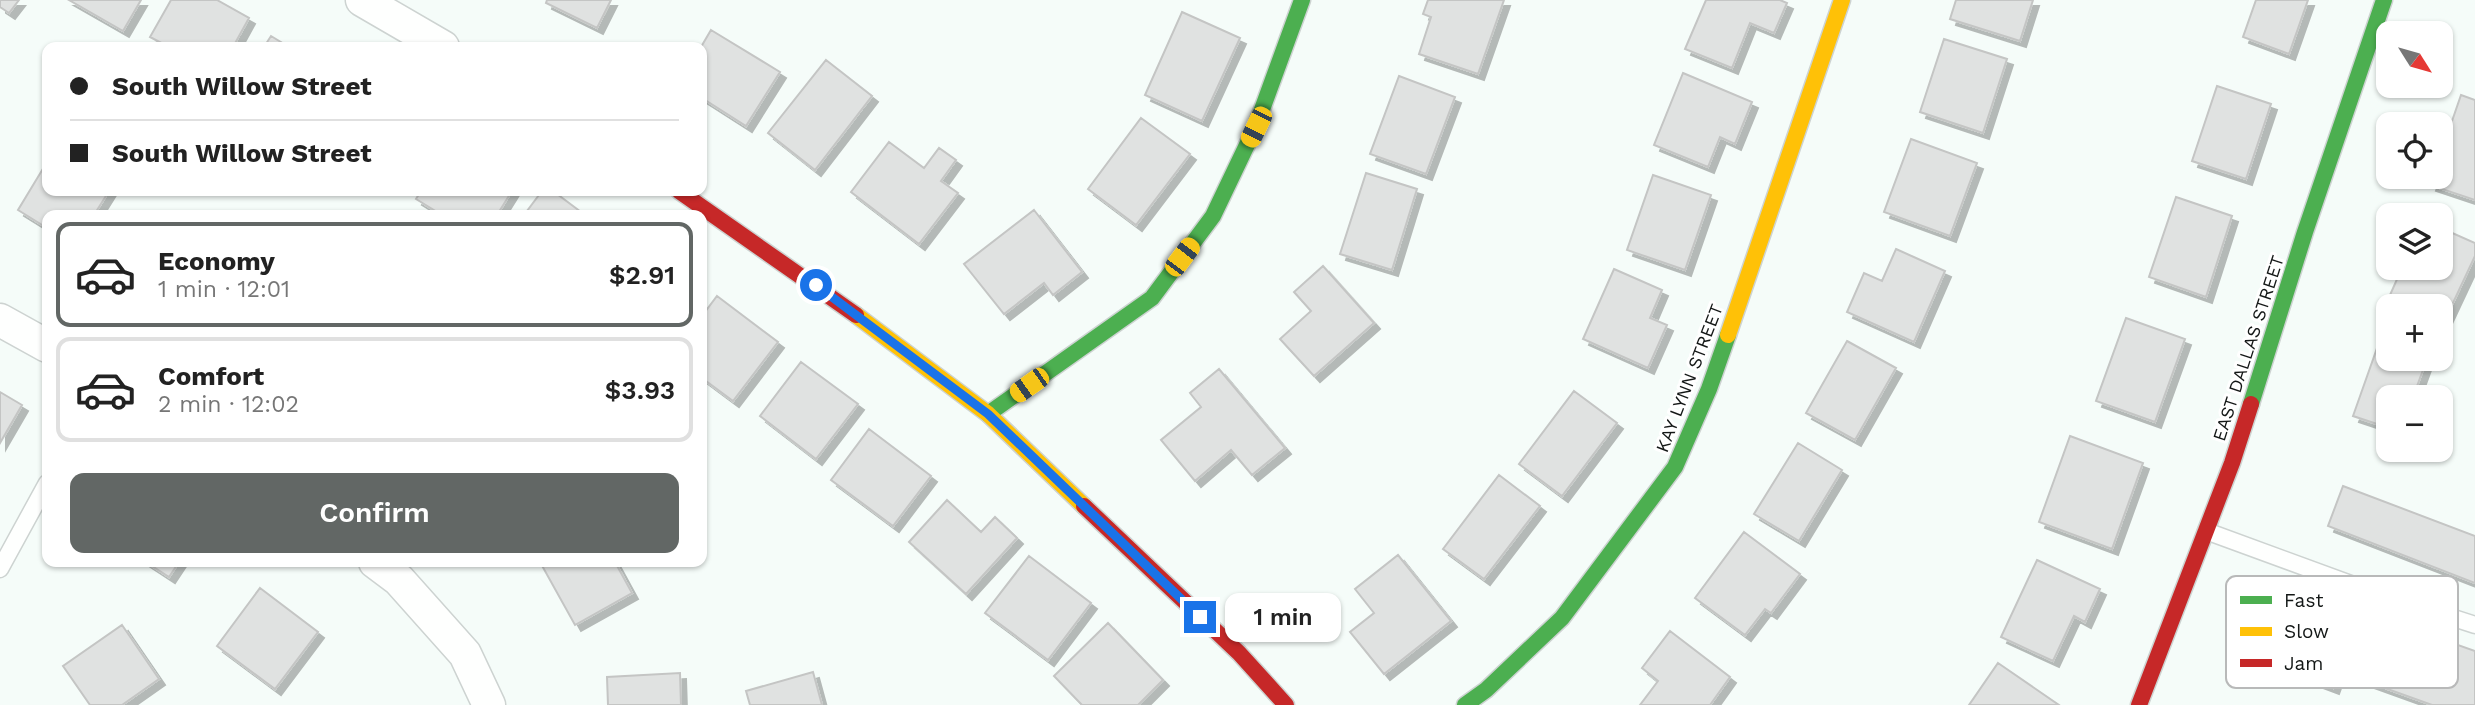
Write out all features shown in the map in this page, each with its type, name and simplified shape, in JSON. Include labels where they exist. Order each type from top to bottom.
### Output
[{"type":"street","points":[[362,0],[407,11],[438,42]]},
{"type":"street","points":[[988,414],[1152,298],[1213,216],[1256,127],[1302,0]]},
{"type":"street","name":"KAY LYNN STREET","points":[[1465,705],[1486,690],[1562,618],[1675,467],[1709,389],[1842,0]]},
{"type":"street","name":"EAST DALLAS STREET","points":[[2139,705],[2232,463],[2305,232],[2384,0]]},
{"type":"street","points":[[686,196],[707,210]]},
{"type":"street","points":[[707,210],[816,285],[988,414],[1239,653],[1286,705]]},
{"type":"street","points":[[0,320],[42,343]]},
{"type":"street","points":[[382,567],[399,580],[465,654],[489,705]]},
{"type":"lane","points":[[0,569],[42,492]]},
{"type":"lane","points":[[2206,531],[2329,576]]},
{"type":"lane","points":[[2458,619],[2475,625]]},
{"type":"building","points":[[0,0],[19,0],[9,13],[0,7]]},
{"type":"building","points":[[69,0],[141,0],[123,31]]},
{"type":"building","points":[[171,0],[217,0],[249,18],[236,42],[160,42],[150,37]]},
{"type":"building","points":[[547,0],[611,0],[597,28],[546,3]]},
{"type":"building","points":[[1428,0],[1504,0],[1478,74],[1419,54],[1431,17],[1423,14]]},
{"type":"building","points":[[1706,0],[1780,0],[1787,3],[1774,33],[1750,23],[1732,68],[1685,49]]},
{"type":"building","points":[[1956,0],[2033,0],[2020,41],[1950,19]]},
{"type":"building","points":[[2256,0],[2308,0],[2289,54],[2243,37]]},
{"type":"building","points":[[1182,12],[1240,38],[1202,121],[1145,95]]},
{"type":"building","points":[[711,30],[780,72],[746,126],[707,101],[707,42],[704,42]]},
{"type":"building","points":[[271,36],[281,42],[267,42]]},
{"type":"building","points":[[1944,39],[2007,59],[1983,133],[1920,112]]},
{"type":"building","points":[[826,60],[872,96],[815,170],[768,133]]},
{"type":"building","points":[[1683,73],[1752,102],[1735,144],[1720,137],[1708,167],[1654,145]]},
{"type":"building","points":[[1399,76],[1455,97],[1426,174],[1370,154]]},
{"type":"building","points":[[2217,86],[2271,104],[2246,179],[2192,161]]},
{"type":"building","points":[[2461,95],[2475,100],[2475,200],[2442,189],[2453,189],[2453,118]]},
{"type":"building","points":[[1141,118],[1190,154],[1136,225],[1088,189]]},
{"type":"building","points":[[1911,139],[1977,163],[1950,236],[1884,212]]},
{"type":"building","points":[[889,142],[924,168],[939,148],[956,160],[941,181],[958,193],[919,244],[851,192]]},
{"type":"building","points":[[42,170],[42,196],[106,196],[97,210],[42,210],[42,225],[18,210]]},
{"type":"building","points":[[1366,173],[1417,189],[1392,270],[1340,254]]},
{"type":"building","points":[[1653,175],[1711,195],[1685,270],[1627,250]]},
{"type":"building","points":[[418,196],[509,196],[500,210],[434,210],[416,199]]},
{"type":"building","points":[[538,196],[560,196],[578,210],[528,210]]},
{"type":"building","points":[[2176,197],[2232,216],[2206,297],[2149,277]]},
{"type":"building","points":[[1034,210],[1082,272],[1053,295],[1044,283],[1004,314],[964,264]]},
{"type":"building","points":[[2453,233],[2475,243],[2475,256],[2453,303],[2453,294],[2390,294],[2397,280],[2453,280]]},
{"type":"building","points":[[1896,249],[1945,271],[1914,342],[1847,312],[1864,273],[1882,281]]},
{"type":"building","points":[[1323,266],[1374,323],[1314,376],[1280,339],[1311,311],[1294,292]]},
{"type":"building","points":[[1614,269],[1662,290],[1650,318],[1667,325],[1648,368],[1583,339]]},
{"type":"building","points":[[717,296],[778,342],[733,401],[707,382],[707,309]]},
{"type":"building","points":[[2126,318],[2185,339],[2155,422],[2096,401]]},
{"type":"building","points":[[1847,341],[1896,368],[1855,440],[1806,413]]},
{"type":"building","points":[[2376,351],[2376,371],[2423,371],[2417,385],[2376,385],[2376,424],[2353,416]]},
{"type":"building","points":[[801,362],[858,404],[816,459],[760,416]]},
{"type":"building","points":[[1219,369],[1285,448],[1252,475],[1231,450],[1195,481],[1161,440],[1201,407],[1190,393]]},
{"type":"building","points":[[1574,391],[1617,423],[1562,496],[1519,464]]},
{"type":"building","points":[[0,392],[22,405],[0,443]]},
{"type":"building","points":[[869,429],[931,476],[893,526],[831,480]]},
{"type":"building","points":[[2070,436],[2143,463],[2112,549],[2039,522]]},
{"type":"building","points":[[1798,443],[1842,470],[1799,541],[1754,514]]},
{"type":"building","points":[[1499,475],[1540,506],[1484,579],[1443,549]]},
{"type":"building","points":[[2343,486],[2475,536],[2475,583],[2458,576],[2328,526]]},
{"type":"building","points":[[947,500],[981,532],[995,517],[1017,538],[966,594],[909,542]]},
{"type":"building","points":[[1744,532],[1800,574],[1771,613],[1765,609],[1745,635],[1695,598]]},
{"type":"building","points":[[1398,555],[1451,621],[1384,674],[1350,632],[1374,613],[1355,589]]},
{"type":"building","points":[[1029,556],[1091,603],[1048,660],[985,613]]},
{"type":"building","points":[[2037,560],[2100,589],[2085,622],[2074,616],[2053,661],[2001,637]]},
{"type":"building","points":[[154,567],[176,567],[169,577]]},
{"type":"building","points":[[543,567],[618,567],[632,593],[575,625]]},
{"type":"building","points":[[260,588],[318,632],[275,689],[217,646]]},
{"type":"building","points":[[1108,623],[1163,680],[1138,705],[1082,705],[1054,676]]},
{"type":"building","points":[[122,625],[159,679],[122,705],[90,705],[63,666]]},
{"type":"building","points":[[1670,631],[1730,677],[1710,705],[1640,705],[1658,681],[1642,668]]},
{"type":"building","points":[[2458,645],[2475,651],[2475,705],[2432,705],[2385,688],[2458,688]]},
{"type":"building","points":[[1998,663],[2059,705],[1969,705]]},
{"type":"building","points":[[813,672],[822,705],[750,705],[746,691]]},
{"type":"building","points":[[680,673],[681,705],[608,705],[607,677]]},
{"type":"traffic: fast","points":[[988,414],[1152,298],[1213,216],[1256,126],[1302,0]]},
{"type":"traffic: fast","points":[[2251,404],[2305,232],[2384,0]]},
{"type":"traffic: fast","points":[[1465,705],[1486,690],[1562,618],[1675,467],[1709,389],[1728,335]]},
{"type":"traffic: slow","points":[[1728,335],[1842,0]]},
{"type":"traffic: slow","points":[[856,315],[988,414],[1084,506]]},
{"type":"traffic: jam","points":[[686,196],[706,210]]},
{"type":"traffic: jam","points":[[707,211],[856,315]]},
{"type":"traffic: jam","points":[[2139,705],[2232,463],[2251,404]]},
{"type":"traffic: jam","points":[[1084,506],[1239,653],[1286,705]]},
{"type":"route","points":[[816,285],[988,414],[1200,617]]}]
